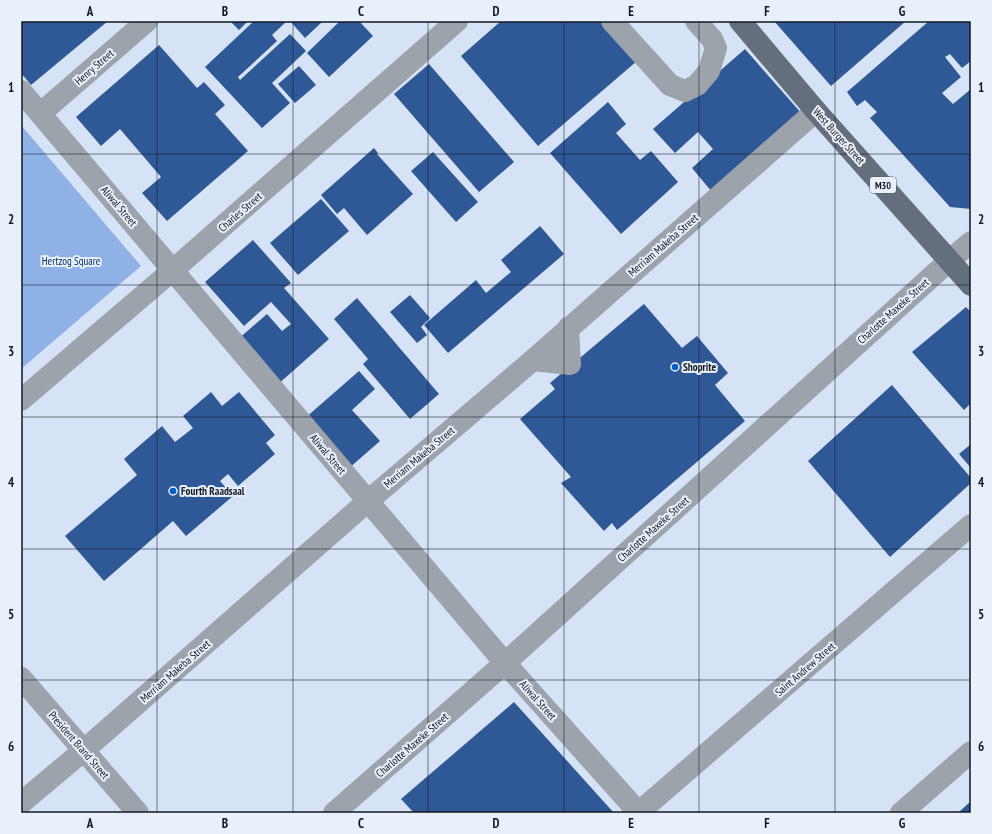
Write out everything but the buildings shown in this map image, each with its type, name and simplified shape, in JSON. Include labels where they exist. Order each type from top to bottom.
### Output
[{"type":"main road","name":"West Burger Street","points":[[740,21],[816,110],[971,285]]},
{"type":"street","name":"Henry Street","points":[[41,113],[147,21]]},
{"type":"street","name":"Charles Street","points":[[21,400],[173,270],[457,21]]},
{"type":"street","points":[[612,21],[670,86],[685,91],[697,85],[709,71],[716,48],[712,39],[696,21]]},
{"type":"street","name":"Aliwal Street","points":[[21,91],[505,663],[639,813]]},
{"type":"street","name":"Merriam Makeba Street","points":[[21,803],[84,751],[368,501],[533,360],[816,110]]},
{"type":"street","name":"Charlotte Maxeke Street","points":[[334,813],[505,663],[971,242]]},
{"type":"street","name":"Saint Andrew Street","points":[[639,813],[971,525]]},
{"type":"street","name":"President Brand Street","points":[[21,679],[138,813]]},
{"type":"street","points":[[901,813],[971,752]]},
{"type":"green space","name":"Hertzog Square","points":[[21,125],[141,266],[21,369]]},
{"type":"place","name":"Shoprite","points":[[675,367]]},
{"type":"place","name":"Fourth Raadsaal","points":[[173,491]]}]
